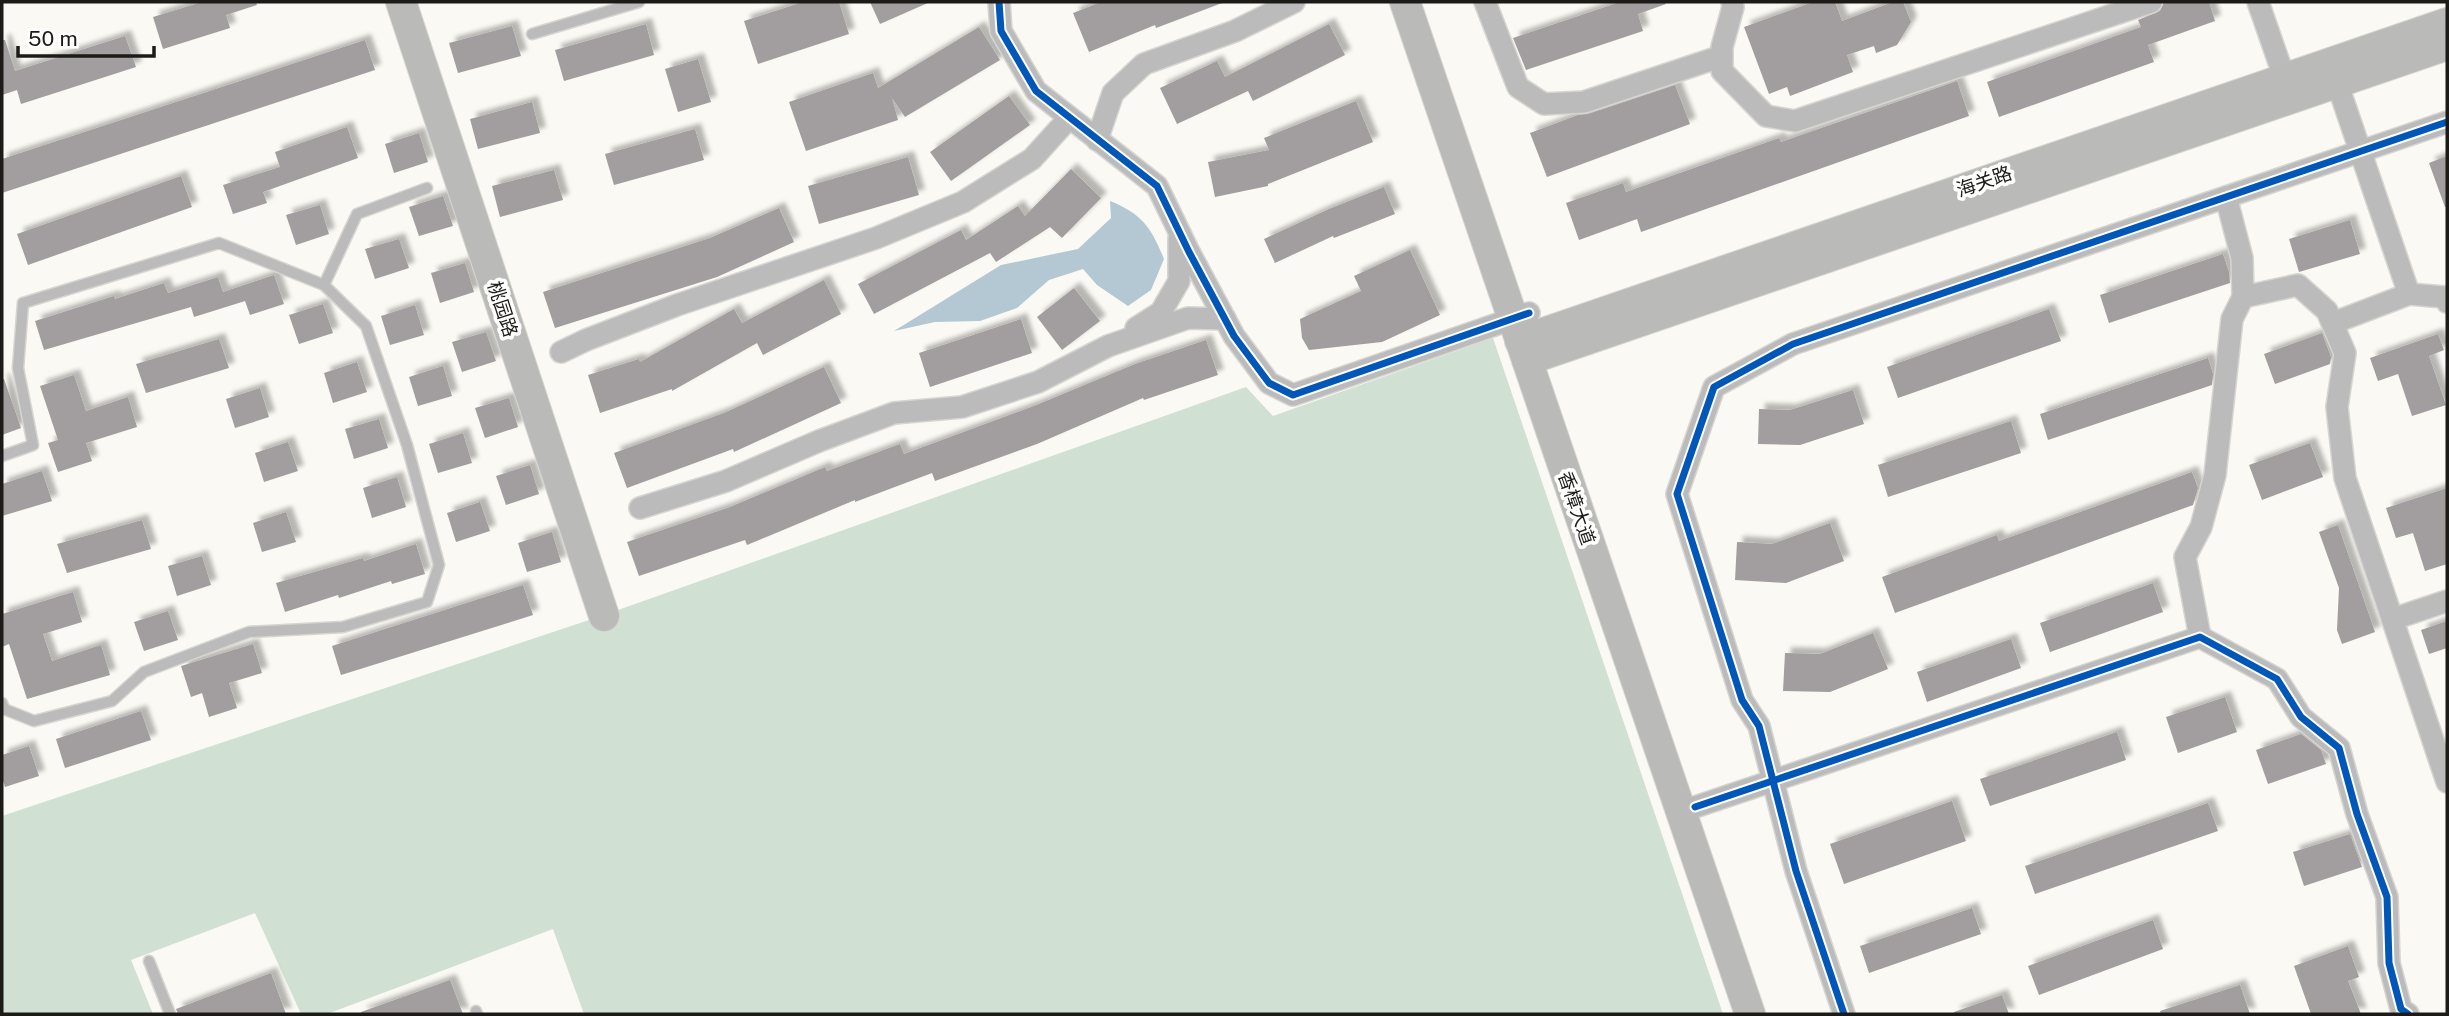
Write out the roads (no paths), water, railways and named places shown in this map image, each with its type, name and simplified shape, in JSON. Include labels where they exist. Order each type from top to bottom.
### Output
[{"type":"street","name":"桃园路","points":[[401,2],[604,615]]},
{"type":"street","points":[[999,2],[1001,31],[1035,91],[1157,186],[1234,336],[1269,383],[1293,395],[1528,337]]},
{"type":"street","points":[[1097,140],[1114,93],[1144,64],[1235,30],[1294,2]]},
{"type":"street","name":"香樟大道","points":[[1405,2],[1528,337],[1695,807],[1765,1014]]},
{"type":"street","name":"香樟大道","points":[[1425,2],[1528,337],[1750,1014]]},
{"type":"street","points":[[1485,2],[1518,87],[1544,104],[1584,102],[1722,55]]},
{"type":"street","points":[[1737,4],[1722,47],[1721,71],[1766,116],[1795,121],[2151,2]]},
{"type":"street","points":[[2258,2],[2288,89]]},
{"type":"street","name":"海关路","points":[[1528,337],[2288,89],[2334,73],[2447,23]]},
{"type":"street","name":"海关路","points":[[2334,73],[2447,45]]},
{"type":"street","points":[[2334,73],[2409,294]]},
{"type":"street","points":[[561,352],[677,304],[876,238],[963,202],[1032,159],[1069,118]]},
{"type":"street","points":[[1844,1014],[1796,871],[1759,726],[1742,700],[1677,494],[1713,387],[1793,344],[2447,122]]},
{"type":"street","points":[[2200,638],[2185,557],[2201,527],[2215,475],[2232,319],[2243,297],[2242,258],[2226,197]]},
{"type":"street","points":[[640,508],[726,481],[819,441],[894,413],[962,407],[1038,382],[1108,346],[1161,312],[1179,281],[1178,230]]},
{"type":"street","points":[[2243,297],[2298,285],[2327,311],[2333,323],[2345,353],[2337,407],[2345,478],[2447,782]]},
{"type":"street","points":[[2333,323],[2409,294],[2444,297],[2447,302]]},
{"type":"street","points":[[1108,346],[1188,318],[1225,319]]},
{"type":"street","points":[[2393,619],[2447,601]]},
{"type":"street","points":[[1695,807],[2200,638],[2277,679],[2301,717],[2339,748],[2357,814],[2387,897],[2389,963],[2401,1009],[2407,1014]]},
{"type":"lane","points":[[532,34],[639,2]]},
{"type":"lane","points":[[324,285],[357,214],[427,188]]},
{"type":"lane","points":[[2,456],[33,446],[18,368],[23,303],[219,243],[324,285],[366,326],[407,445],[439,565],[427,602],[343,626],[249,632],[144,672],[112,701],[34,721],[4,709],[2,703]]},
{"type":"lane","points":[[149,961],[170,1014]]},
{"type":"water","points":[[1110,201],[1130,211],[1144,223],[1155,238],[1164,259],[1151,290],[1128,306],[1097,285],[1083,269],[1049,280],[1017,308],[980,321],[935,322],[894,331],[1001,265],[1078,249],[1111,218]]}]
